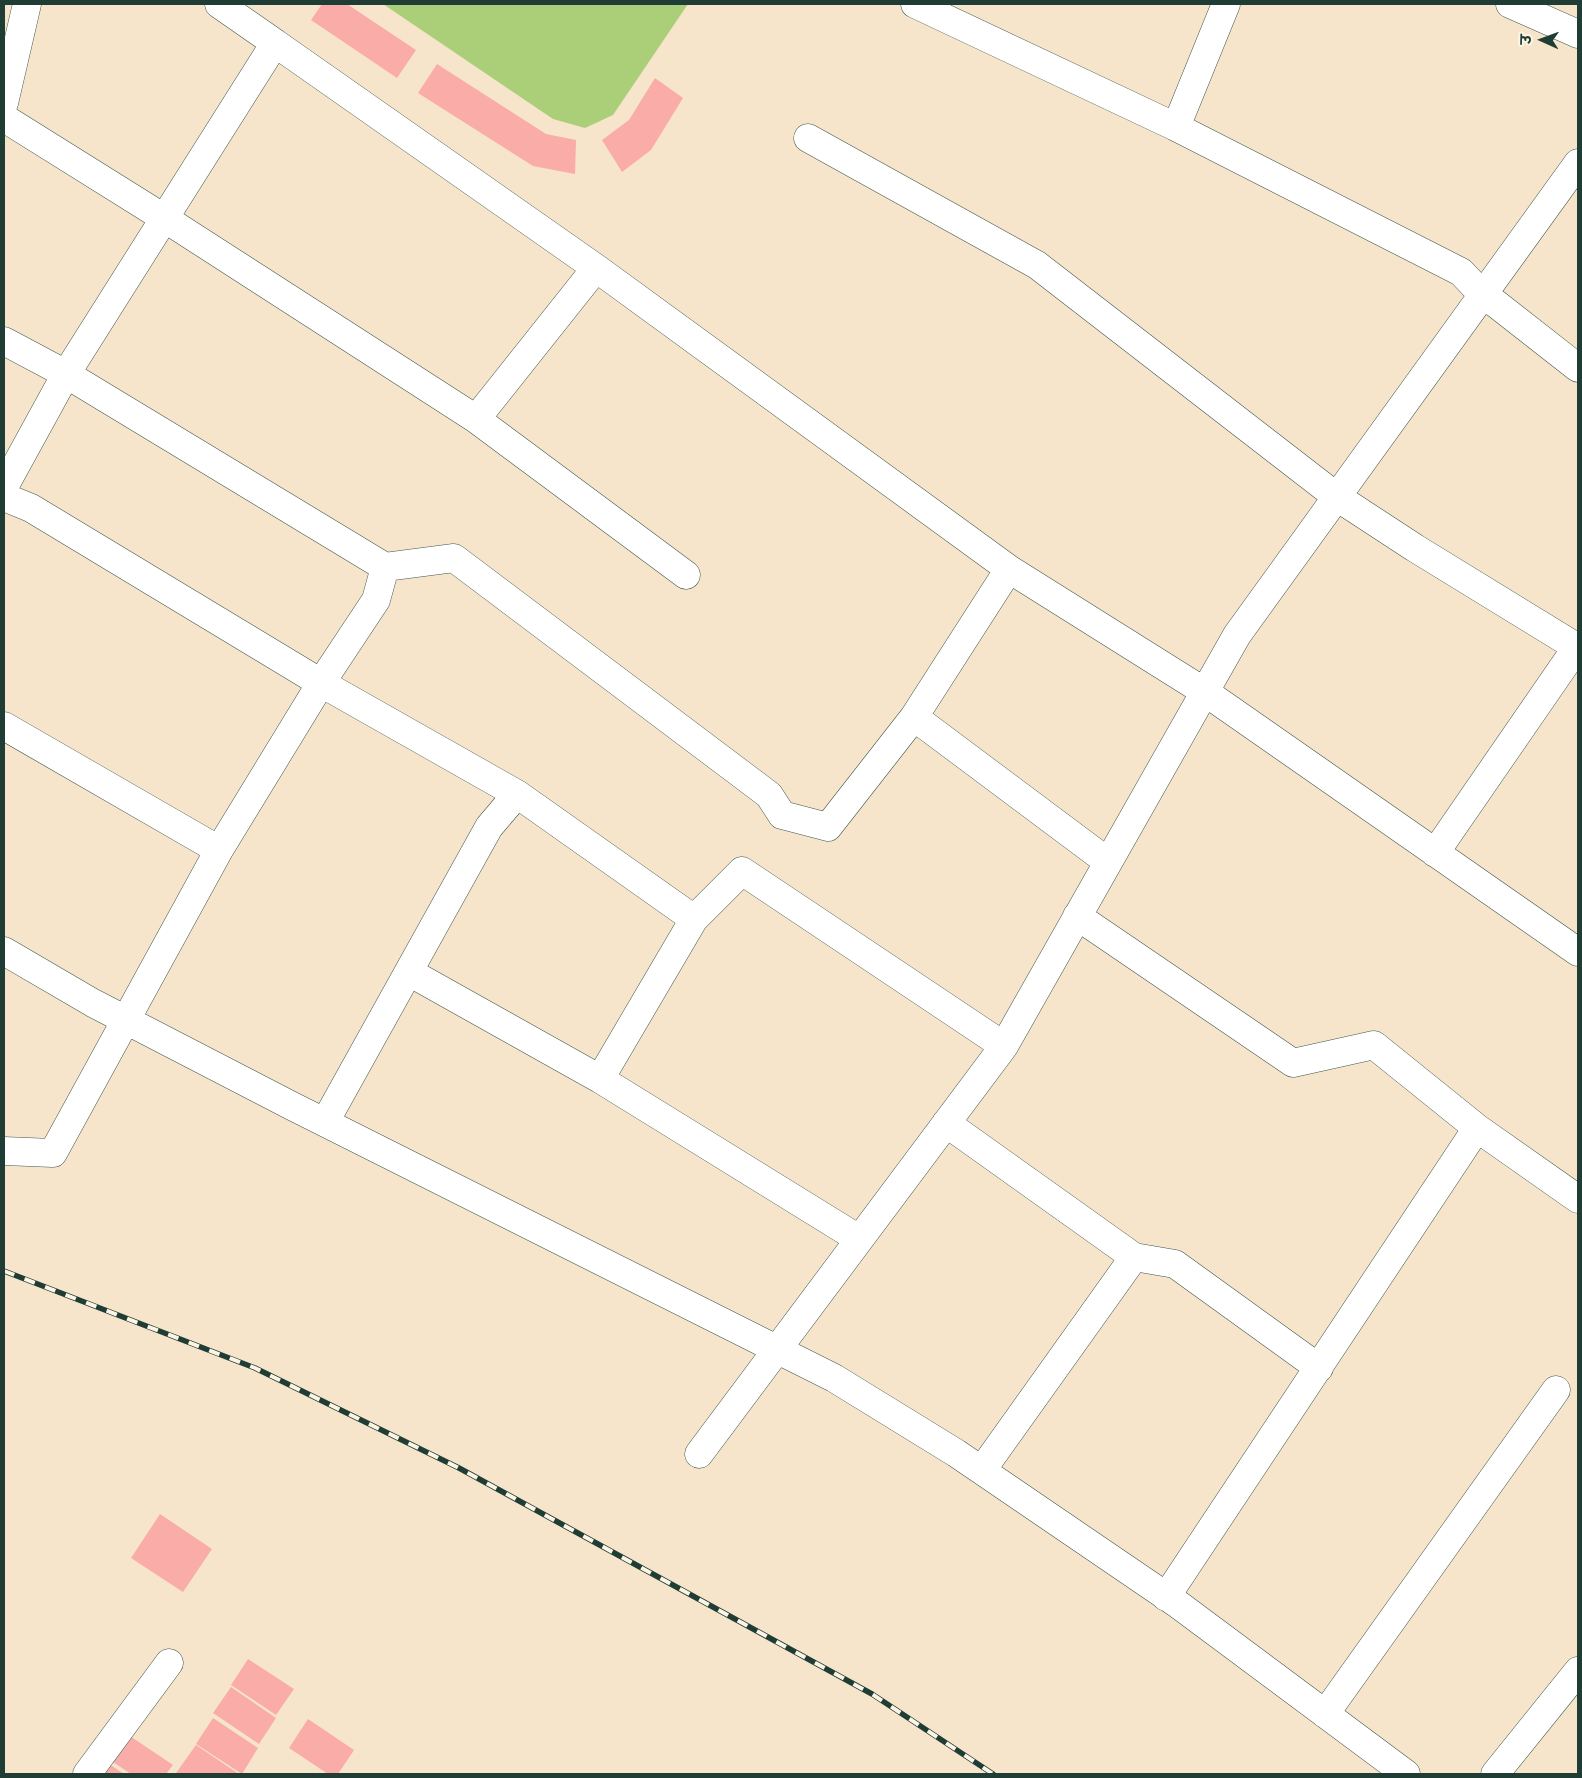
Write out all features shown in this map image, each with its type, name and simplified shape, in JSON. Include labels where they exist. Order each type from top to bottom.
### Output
[{"type":"street","points":[[4,104],[27,4]]},
{"type":"street","points":[[219,4],[596,268],[1009,569],[1205,692],[1578,952]]},
{"type":"street","points":[[915,4],[1176,127],[1461,272],[1482,294],[1481,297]]},
{"type":"street","points":[[1176,127],[1226,4]]},
{"type":"street","points":[[1510,4],[1578,34]]},
{"type":"street","points":[[4,487],[66,374],[274,43]]},
{"type":"street","points":[[4,118],[164,218],[476,419],[686,574]]},
{"type":"street","points":[[808,138],[1037,265],[1337,497],[1415,548],[1577,647],[1435,853]]},
{"type":"street","points":[[699,1454],[1004,1046],[1237,635],[1578,163]]},
{"type":"street","points":[[476,419],[596,268]]},
{"type":"street","points":[[1481,297],[1495,303],[1578,368]]},
{"type":"street","points":[[4,342],[66,374],[385,567],[454,558],[769,795],[782,815],[828,827],[914,718],[1009,569]]},
{"type":"street","points":[[4,498],[31,508],[321,683],[517,794],[694,919]]},
{"type":"street","points":[[4,1151],[53,1153],[219,850],[321,683],[376,600],[385,567]]},
{"type":"street","points":[[914,718],[1108,862]]},
{"type":"street","points":[[4,726],[219,850]]},
{"type":"street","points":[[325,1122],[489,827],[517,794]]},
{"type":"street","points":[[600,1079],[694,919],[742,871],[1004,1046]]},
{"type":"street","points":[[1077,916],[1293,1063],[1374,1045],[1478,1128],[1578,1199]]},
{"type":"street","points":[[4,951],[125,1020],[834,1378],[982,1470],[1166,1597],[1406,1774]]},
{"type":"street","points":[[409,972],[600,1079],[859,1239]]},
{"type":"street","points":[[946,1123],[1134,1257],[1175,1264],[1319,1368]]},
{"type":"street","points":[[1166,1597],[1478,1128]]},
{"type":"street","points":[[982,1470],[1134,1257]]},
{"type":"street","points":[[1325,1714],[1556,1390]]},
{"type":"street","points":[[87,1774],[169,1663]]},
{"type":"street","points":[[1495,1774],[1578,1671]]},
{"type":"green space","points":[[383,4],[688,4],[613,115],[585,128],[553,119]]},
{"type":"building","points":[[322,4],[347,4],[416,50],[397,78],[311,20]]},
{"type":"building","points":[[437,64],[546,134],[576,140],[575,174],[533,166],[418,93]]},
{"type":"building","points":[[655,78],[683,98],[651,150],[622,172],[602,140],[629,120]]},
{"type":"building","points":[[160,1514],[212,1549],[183,1592],[131,1558]]},
{"type":"building","points":[[248,1659],[294,1689],[276,1715],[231,1685]]},
{"type":"building","points":[[231,1687],[276,1718],[259,1744],[213,1713]]},
{"type":"building","points":[[213,1718],[258,1748],[242,1774],[196,1744]]},
{"type":"building","points":[[308,1719],[354,1750],[338,1774],[328,1774],[289,1748]]},
{"type":"building","points":[[127,1734],[173,1765],[166,1774],[131,1774],[110,1760]]},
{"type":"building","points":[[196,1745],[239,1774],[176,1773]]},
{"type":"building","points":[[109,1764],[124,1774],[103,1774]]},
{"type":"railway","points":[[4,1271],[255,1368],[459,1468],[872,1694],[993,1774]]}]
